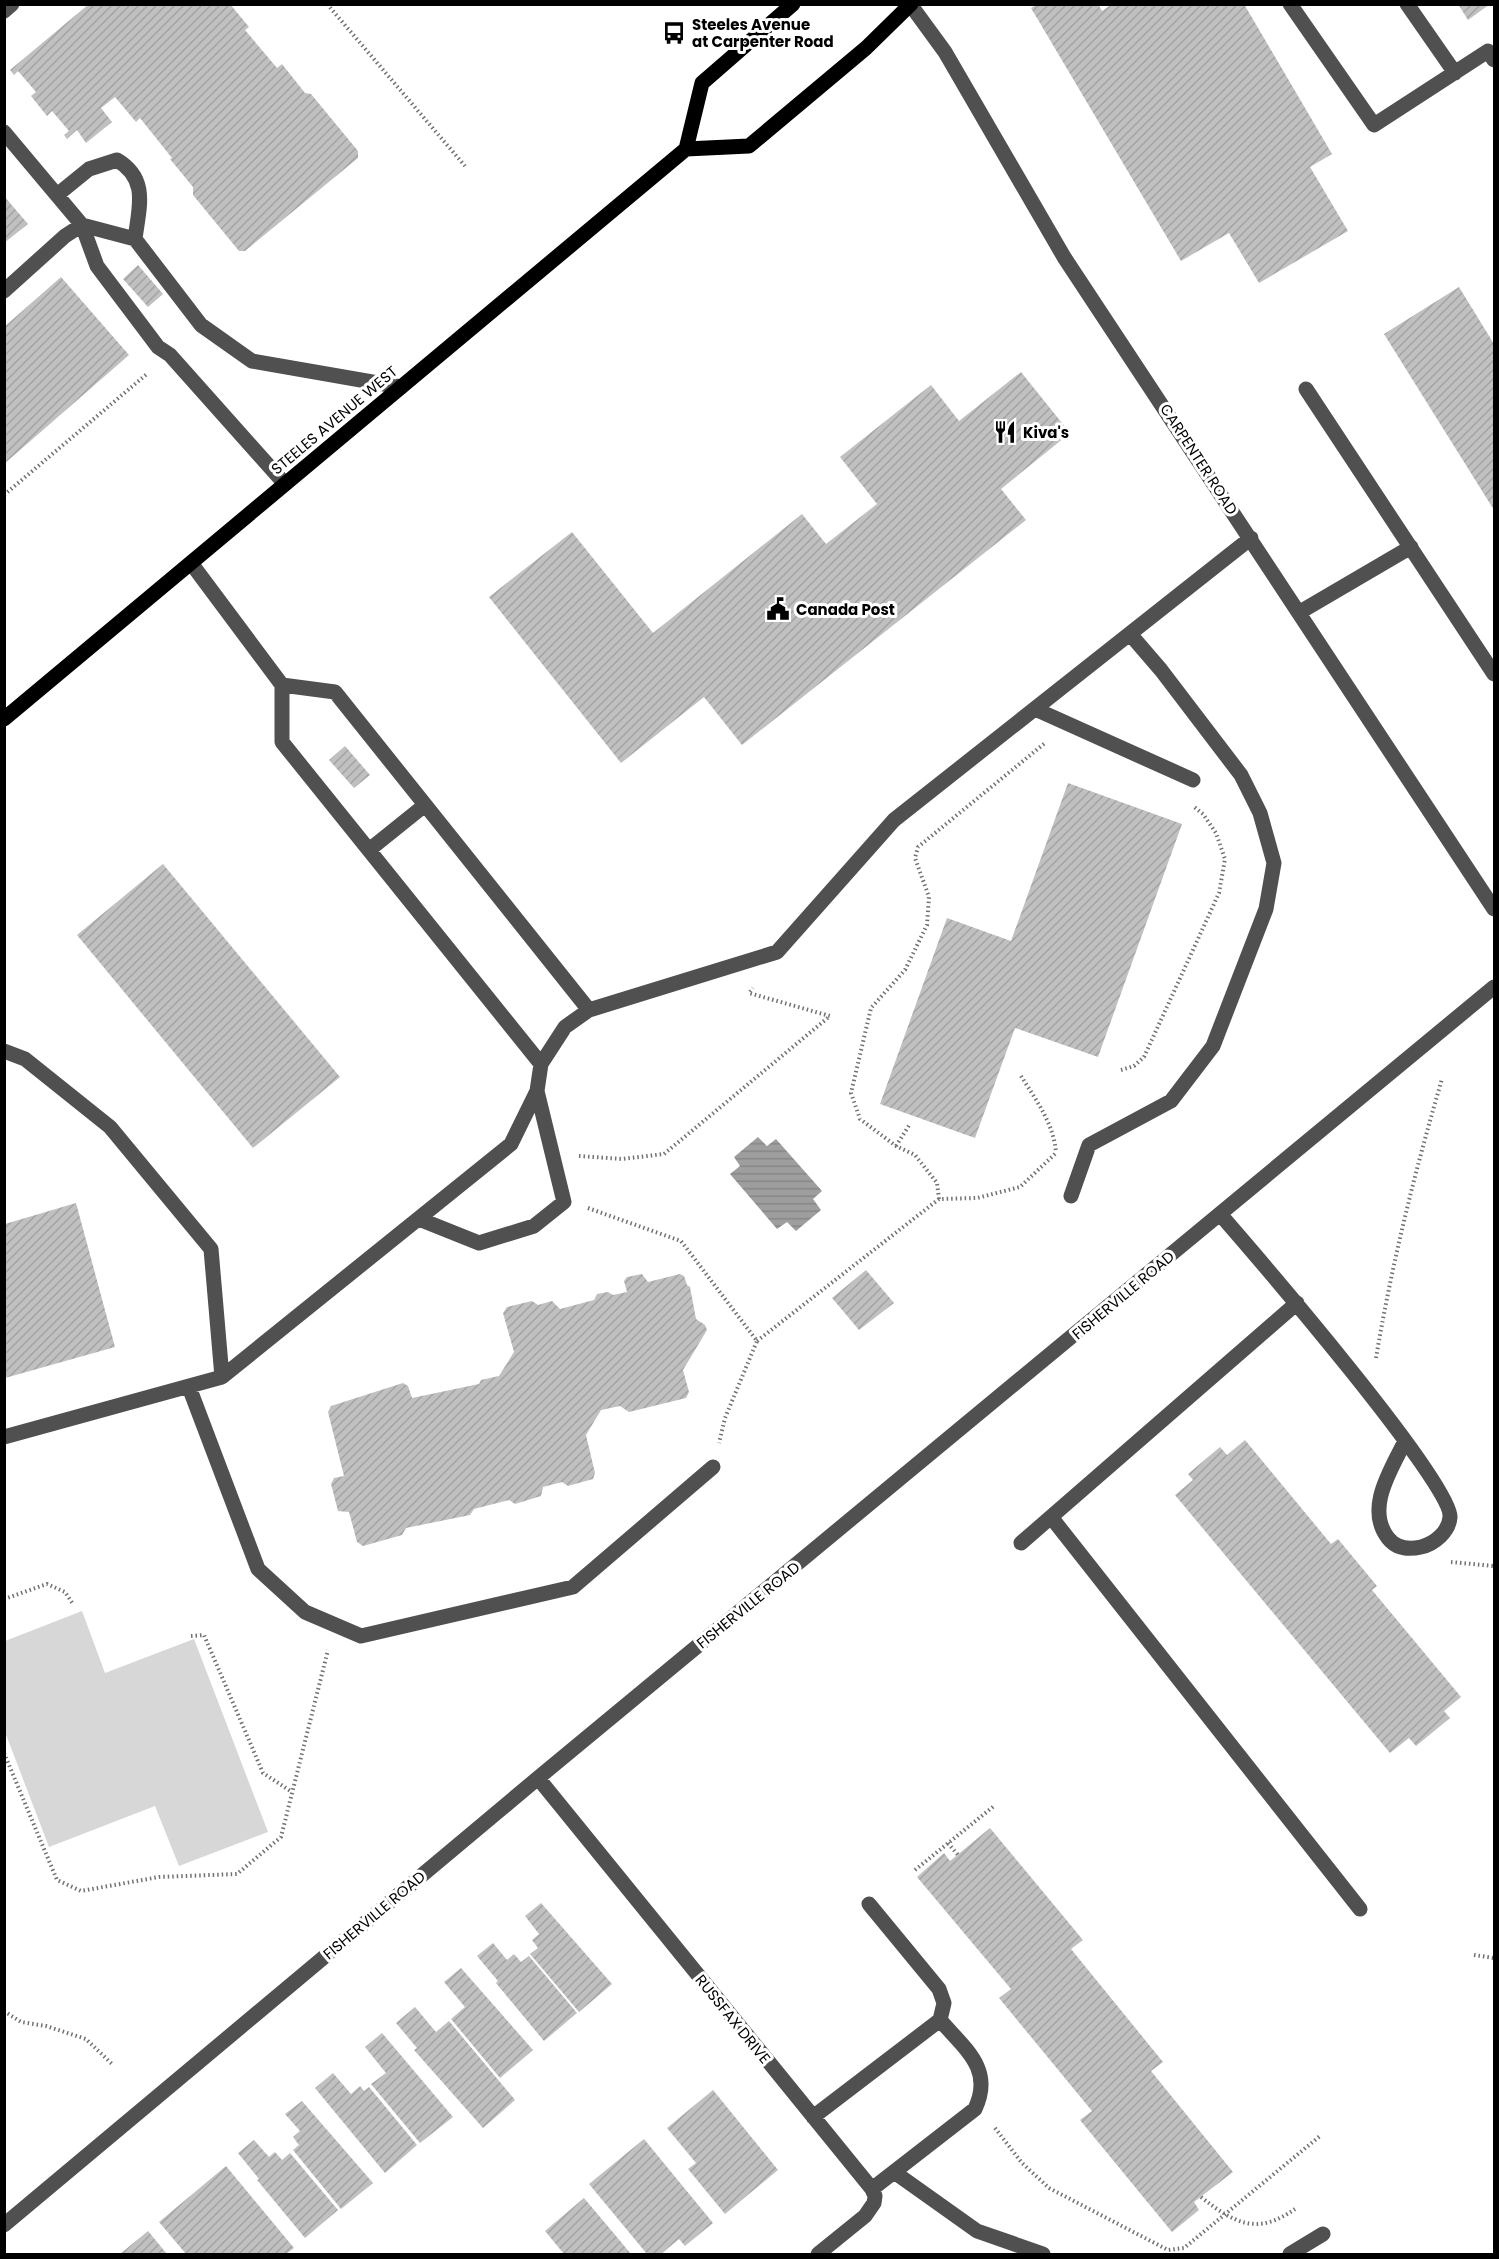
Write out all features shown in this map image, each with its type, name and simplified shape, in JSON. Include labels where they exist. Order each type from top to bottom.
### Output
[{"type":"main road","points":[[793,4],[702,83],[686,149],[749,146],[866,48],[910,5]]},
{"type":"main road","name":"STEELES AVENUE WEST","points":[[4,719],[686,149]]},
{"type":"street","points":[[4,11],[12,4]]},
{"type":"street","points":[[1290,4],[1374,125],[1488,51],[1494,60]]},
{"type":"street","points":[[1407,4],[1455,73]]},
{"type":"street","name":"CARPENTER ROAD","points":[[910,5],[945,52],[1064,257],[1494,909]]},
{"type":"street","points":[[4,132],[82,225],[97,266],[158,347],[170,355],[285,484]]},
{"type":"street","points":[[57,195],[88,169],[104,162],[117,160],[129,167],[138,180],[140,201],[135,239]]},
{"type":"street","points":[[4,291],[65,236],[82,225],[135,239],[201,325],[252,361],[401,387]]},
{"type":"street","points":[[1306,389],[1494,674]]},
{"type":"street","points":[[4,1437],[222,1377],[511,1144],[537,1091],[541,1064],[565,1027],[589,1010],[777,952],[894,820],[1251,538]]},
{"type":"street","points":[[1300,612],[1411,547]]},
{"type":"street","points":[[192,563],[282,685],[282,742],[541,1064]]},
{"type":"street","points":[[1071,1196],[1089,1146],[1171,1101],[1213,1046],[1266,909],[1274,863],[1260,813],[1241,775],[1161,670],[1130,634]]},
{"type":"street","points":[[282,685],[335,692],[589,1010]]},
{"type":"street","points":[[1035,709],[1193,780]]},
{"type":"street","points":[[369,850],[425,805]]},
{"type":"street","name":"FISHERVILLE ROAD","points":[[4,2225],[538,1778],[1494,987]]},
{"type":"street","points":[[4,1051],[25,1059],[110,1127],[211,1250],[222,1377]]},
{"type":"street","points":[[419,1219],[479,1243],[534,1226],[564,1202],[537,1091]]},
{"type":"street","points":[[1220,1214],[1297,1303],[1405,1442],[1447,1500],[1450,1517],[1444,1531],[1432,1545],[1412,1549],[1394,1545],[1383,1531],[1378,1508],[1384,1485],[1405,1442]]},
{"type":"street","points":[[1021,1543],[1297,1303]]},
{"type":"street","points":[[189,1387],[258,1569],[305,1612],[361,1636],[573,1587],[714,1467]]},
{"type":"street","points":[[1051,1517],[1360,1909]]},
{"type":"street","name":"RUSSFAX DRIVE","points":[[538,1778],[872,2189]]},
{"type":"street","points":[[813,2117],[940,2020],[944,2003],[939,1989],[869,1904]]},
{"type":"street","points":[[818,2254],[870,2210],[874,2196],[872,2189],[975,2109],[982,2096],[983,2079],[977,2063],[940,2020]]},
{"type":"street","points":[[894,2172],[977,2231],[1043,2254]]},
{"type":"street","points":[[1290,2254],[1323,2234]]},
{"type":"path","points":[[327,4],[465,166]]},
{"type":"path","points":[[4,495],[170,355]]},
{"type":"path","points":[[939,1199],[937,1183],[915,1155],[896,1146],[860,1119],[851,1093],[871,1008],[905,970],[927,925],[929,897],[915,858],[918,847],[1046,741],[1054,742]]},
{"type":"path","points":[[1121,1070],[1134,1066],[1144,1057],[1220,893],[1225,859],[1216,833],[1203,814],[1186,801]]},
{"type":"path","points":[[553,1160],[582,1155],[622,1159],[664,1154],[830,1016],[749,993],[777,952]]},
{"type":"path","points":[[1021,1076],[1041,1109],[1055,1139],[1056,1153]]},
{"type":"path","points":[[1370,1397],[1389,1277],[1415,1168],[1442,1078]]},
{"type":"path","points":[[896,1146],[910,1124]]},
{"type":"path","points":[[714,1467],[724,1418],[757,1341],[939,1199],[977,1198],[1020,1187],[1056,1153],[1089,1146]]},
{"type":"path","points":[[564,1202],[614,1215],[681,1241],[757,1341]]},
{"type":"path","points":[[4,1599],[47,1584],[65,1592],[73,1604]]},
{"type":"path","points":[[4,1753],[57,1880],[81,1892],[159,1877],[237,1874],[281,1837],[334,1625]]},
{"type":"path","points":[[191,1636],[204,1635],[263,1773],[292,1792]]},
{"type":"path","points":[[915,1870],[994,1806]]},
{"type":"path","points":[[948,1843],[958,1855]]},
{"type":"path","points":[[1474,1956],[1494,1958]]},
{"type":"path","points":[[4,2011],[21,2022],[46,2026],[86,2039],[113,2065]]},
{"type":"path","points":[[995,2128],[1022,2163],[1049,2188],[1168,2250],[1184,2248],[1320,2136]]},
{"type":"path","points":[[1201,2197],[1223,2215],[1252,2226],[1278,2221],[1295,2209]]},
{"type":"shaded area","points":[[758,1137],[767,1146],[776,1139],[822,1191],[813,1199],[821,1210],[796,1231],[787,1222],[777,1229],[730,1174],[740,1166],[734,1157]]},
{"type":"shaded area","points":[[82,1611],[105,1673],[194,1639],[268,1832],[179,1866],[155,1806],[49,1847],[5,1732],[5,1641]]},
{"type":"building","points":[[89,4],[230,4],[249,27],[245,30],[277,68],[282,64],[305,93],[311,94],[358,151],[358,158],[245,251],[239,251],[193,195],[193,187],[140,118],[136,122],[115,97],[101,108],[112,122],[86,143],[77,130],[67,139],[64,135],[69,131],[52,111],[47,116],[31,96],[36,92],[18,71],[14,75],[10,70]]},
{"type":"building","points":[[1038,4],[1098,4],[1102,11],[1112,4],[1244,4],[1332,154],[1310,167],[1348,231],[1259,283],[1229,233],[1181,261],[1031,8]]},
{"type":"building","points":[[1458,4],[1490,4],[1468,20]]},
{"type":"building","points":[[4,196],[28,224],[4,243]]},
{"type":"building","points":[[138,265],[163,294],[148,307],[123,279]]},
{"type":"building","points":[[61,277],[129,355],[4,464],[4,327]]},
{"type":"building","points":[[1459,287],[1494,344],[1494,510],[1384,334]]},
{"type":"building","points":[[1021,372],[1070,433],[1001,489],[1026,520],[742,745],[704,697],[621,763],[489,597],[572,532],[653,633],[802,514],[826,544],[877,504],[840,457],[931,385],[959,421]]},
{"type":"building","points":[[345,746],[370,775],[354,788],[329,760]]},
{"type":"building","points":[[1068,783],[1182,824],[1098,1057],[1015,1028],[975,1138],[880,1104],[947,918],[1011,941]]},
{"type":"building","points":[[163,864],[340,1077],[253,1148],[77,935]]},
{"type":"building","points":[[76,1203],[115,1347],[5,1378],[5,1224]]},
{"type":"building","points":[[866,1270],[894,1303],[859,1330],[832,1298]]},
{"type":"building","points":[[642,1274],[648,1282],[680,1274],[684,1276],[690,1287],[696,1319],[705,1325],[707,1330],[683,1370],[689,1392],[686,1398],[629,1412],[620,1406],[601,1410],[586,1435],[595,1473],[593,1479],[568,1486],[562,1482],[543,1487],[541,1496],[515,1504],[509,1500],[474,1509],[470,1515],[406,1528],[402,1535],[363,1546],[357,1542],[349,1512],[338,1511],[331,1484],[334,1478],[344,1476],[328,1412],[331,1406],[403,1383],[408,1386],[412,1398],[479,1384],[481,1380],[499,1376],[514,1352],[503,1313],[507,1307],[532,1301],[538,1305],[552,1301],[560,1309],[594,1300],[597,1294],[608,1292],[613,1295],[627,1292],[624,1281],[627,1277]]},
{"type":"building","points":[[1245,1440],[1331,1544],[1338,1539],[1377,1586],[1372,1590],[1461,1697],[1444,1711],[1450,1718],[1416,1746],[1409,1738],[1390,1753],[1175,1495],[1193,1480],[1188,1474],[1220,1447],[1227,1455]]},
{"type":"building","points":[[990,1828],[1083,1940],[1071,1949],[1163,2062],[1151,2071],[1233,2172],[1194,2202],[1199,2210],[1172,2232],[1080,2120],[1092,2111],[999,1998],[1011,1989],[917,1877],[944,1853],[950,1861]]},
{"type":"building","points":[[541,1903],[612,1984],[579,2012],[530,1954],[538,1948],[532,1940],[539,1934],[525,1916]]},
{"type":"building","points":[[493,1943],[507,1960],[514,1954],[521,1962],[529,1956],[577,2013],[544,2041],[477,1956]]},
{"type":"building","points":[[461,1968],[533,2050],[500,2078],[451,2019],[465,2007],[444,1982]]},
{"type":"building","points":[[415,2007],[436,2032],[449,2021],[515,2100],[483,2128],[414,2050],[417,2048],[396,2023]]},
{"type":"building","points":[[382,2033],[453,2117],[420,2143],[371,2084],[386,2073],[365,2047]]},
{"type":"building","points":[[333,2073],[351,2094],[360,2086],[364,2091],[369,2087],[417,2145],[385,2173],[315,2088]]},
{"type":"building","points":[[713,2090],[778,2170],[725,2214],[688,2169],[696,2163],[667,2128]]},
{"type":"building","points":[[302,2101],[373,2183],[341,2209],[293,2150],[299,2145],[293,2137],[300,2131],[285,2114]]},
{"type":"building","points":[[644,2139],[713,2223],[685,2246],[679,2239],[661,2254],[647,2254],[589,2184]]},
{"type":"building","points":[[254,2140],[269,2157],[275,2152],[282,2160],[290,2153],[338,2210],[305,2238],[238,2153]]},
{"type":"building","points":[[226,2166],[294,2248],[286,2254],[186,2254],[159,2222]]},
{"type":"building","points":[[584,2198],[631,2254],[564,2254],[545,2231]]},
{"type":"building","points":[[148,2231],[167,2254],[120,2254]]},
{"type":"place","name":"Steeles Avenue at Carpenter Road","points":[[674,33]]},
{"type":"place","name":"Kiva's","points":[[1005,432]]},
{"type":"place","name":"Canada Post","points":[[778,609]]}]
